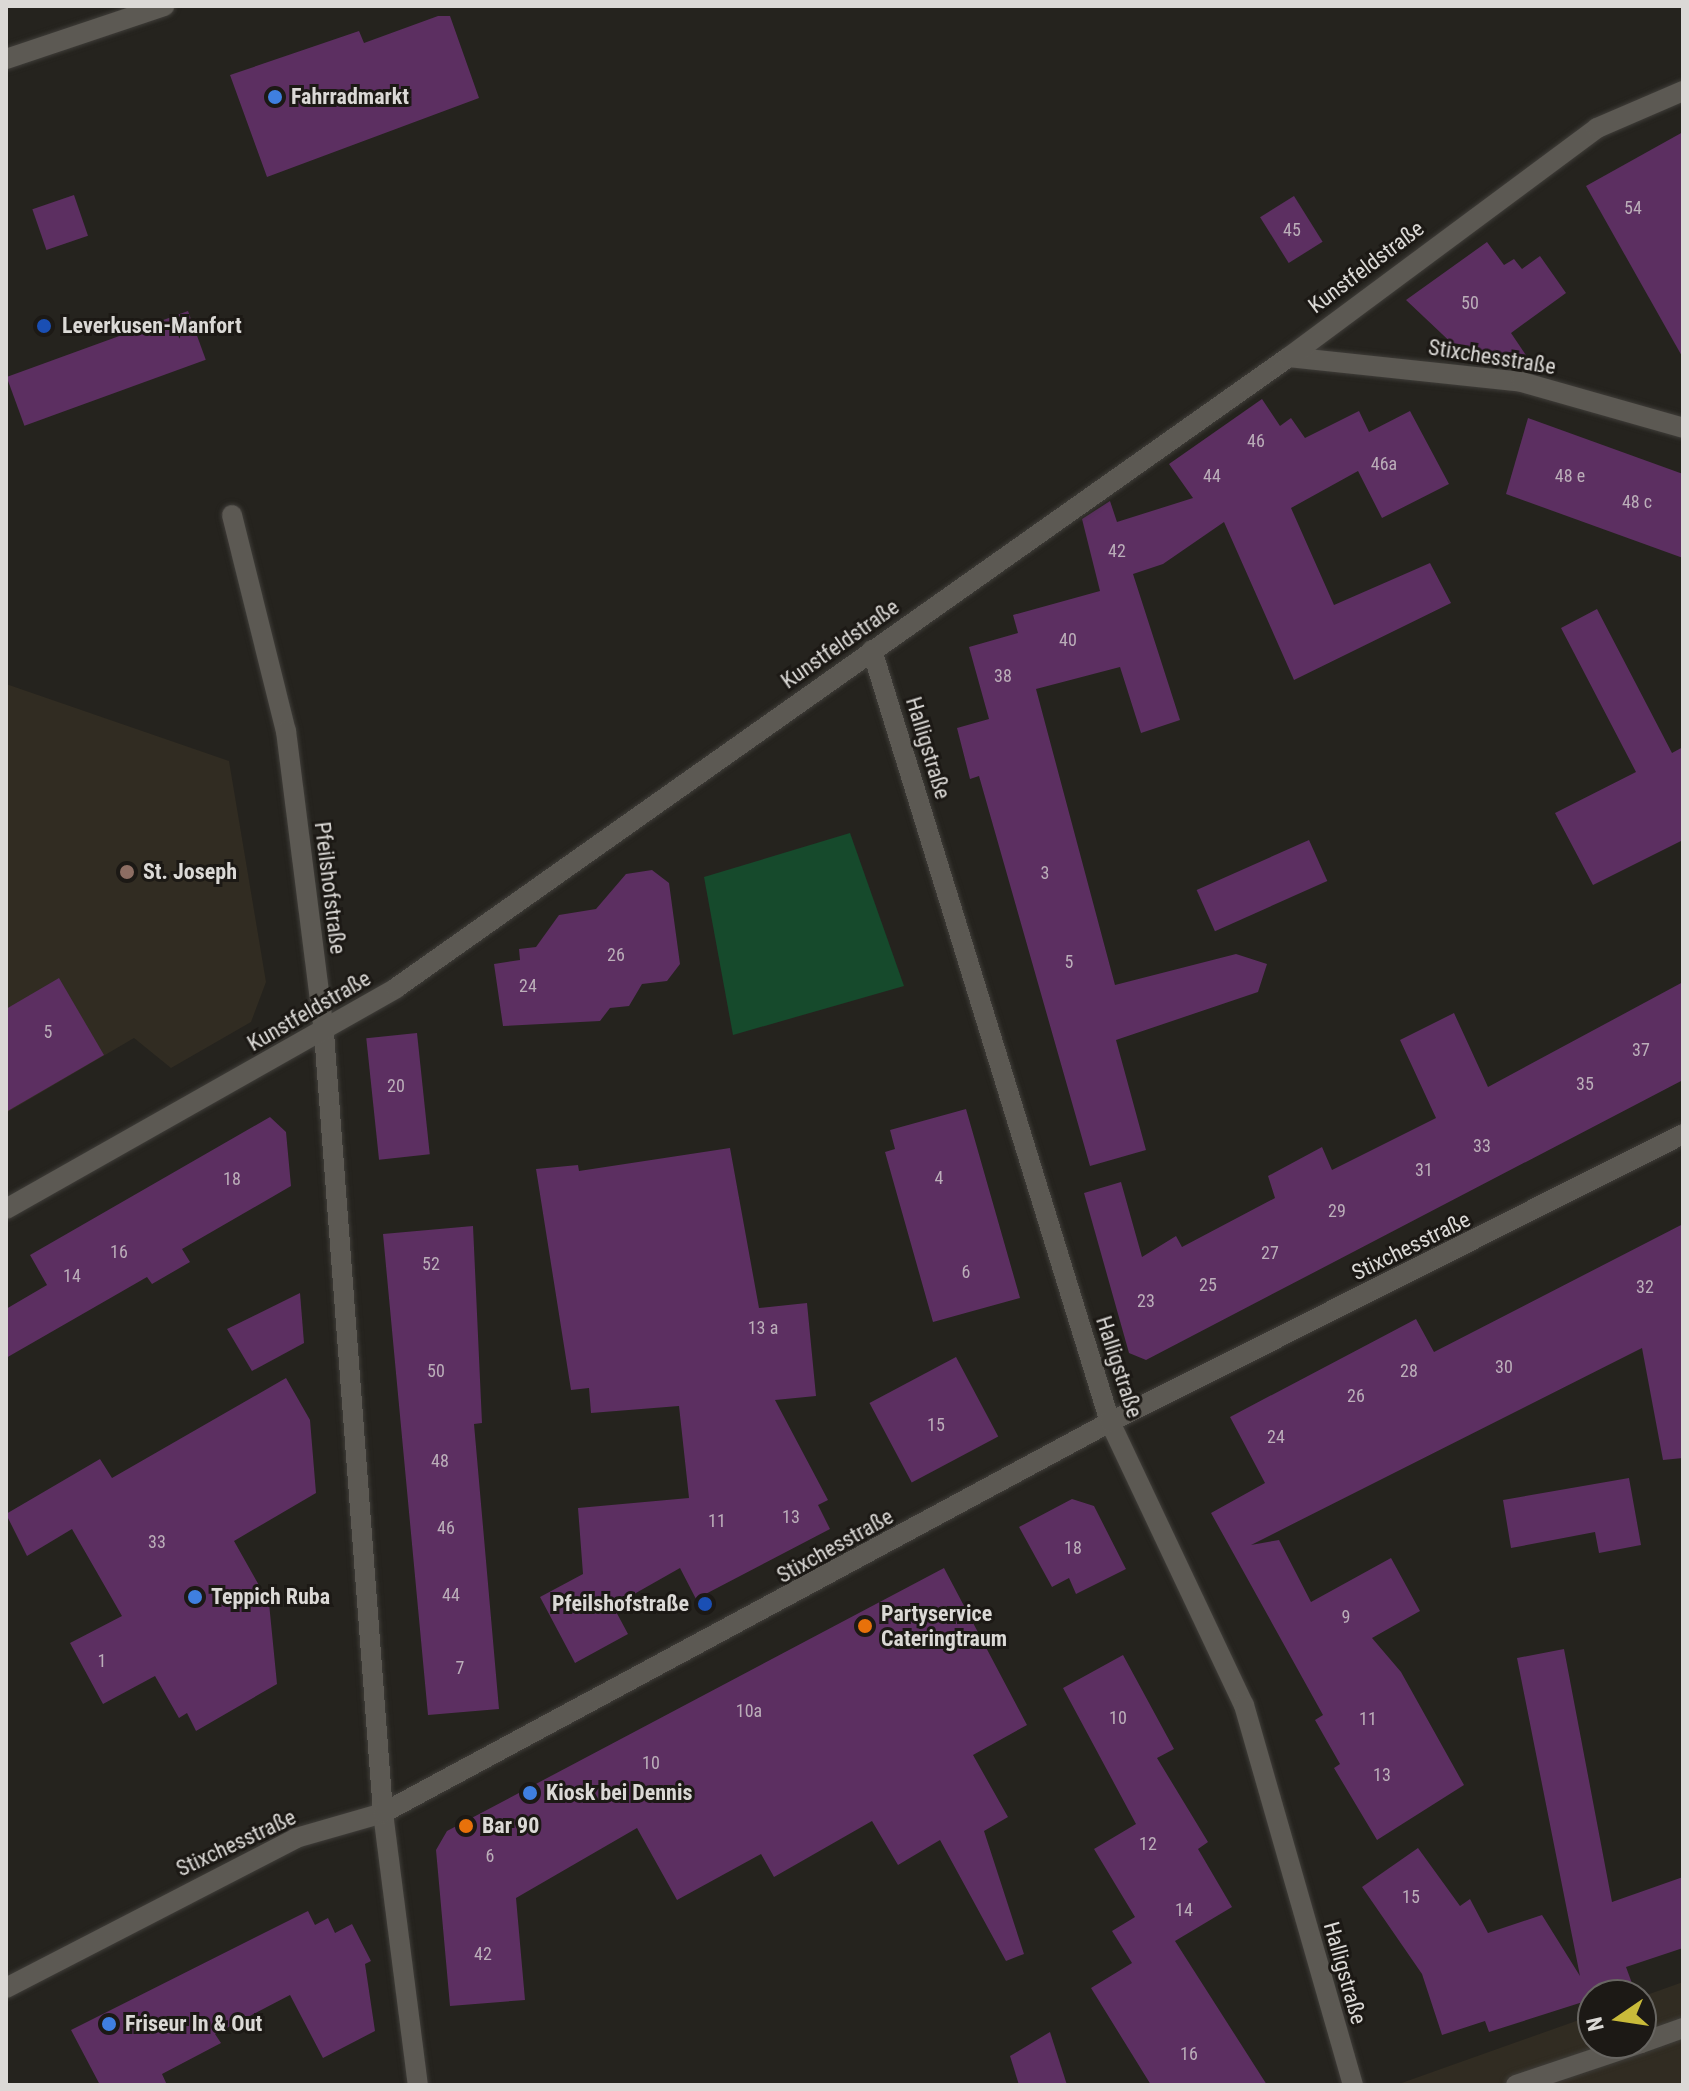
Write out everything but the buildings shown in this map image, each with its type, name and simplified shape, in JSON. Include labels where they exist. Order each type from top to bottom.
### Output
[{"type":"street","points":[[6,59],[127,11],[164,6]]},
{"type":"street","name":"Kunstfeldstraße","points":[[6,1209],[324,1033],[1289,357],[1597,128],[1683,91]]},
{"type":"street","name":"Stixchesstraße","points":[[1289,357],[1522,382],[1683,428]]},
{"type":"street","name":"Pfeilshofstraße","points":[[232,515],[286,731],[324,1033],[383,1813],[418,2085]]},
{"type":"street","name":"Halligstraße","points":[[872,650],[1110,1422],[1244,1705],[1353,2085]]},
{"type":"street","name":"Stixchesstraße","points":[[6,1988],[296,1838],[383,1813],[1110,1422],[1683,1134]]},
{"type":"street","points":[[1657,2037],[1683,2028]]},
{"type":"street","points":[[1516,2085],[1593,2059]]},
{"type":"shaded area","name":"St. Joseph","points":[[6,684],[229,761],[266,982],[251,1022],[171,1068],[134,1038],[6,1113]]},
{"type":"shaded area","points":[[1683,1982],[1683,2085],[1396,2085],[1577,2021],[1577,2059],[1657,2059],[1657,1991]]},
{"type":"green space","points":[[850,833],[904,986],[733,1035],[704,877]]},
{"type":"place","name":"Fahrradmarkt","points":[[275,97]]},
{"type":"place","name":"Leverkusen-Manfort","points":[[44,326]]},
{"type":"place","name":"St. Joseph","points":[[127,872]]},
{"type":"place","name":"Teppich Ruba","points":[[195,1597]]},
{"type":"place","name":"Pfeilshofstraße","points":[[705,1604]]},
{"type":"place","name":"Partyservice Cateringtraum","points":[[865,1626]]},
{"type":"place","name":"Kiosk bei Dennis","points":[[530,1793]]},
{"type":"place","name":"Bar 90","points":[[466,1826]]},
{"type":"place","name":"Friseur In & Out","points":[[109,2024]]}]
